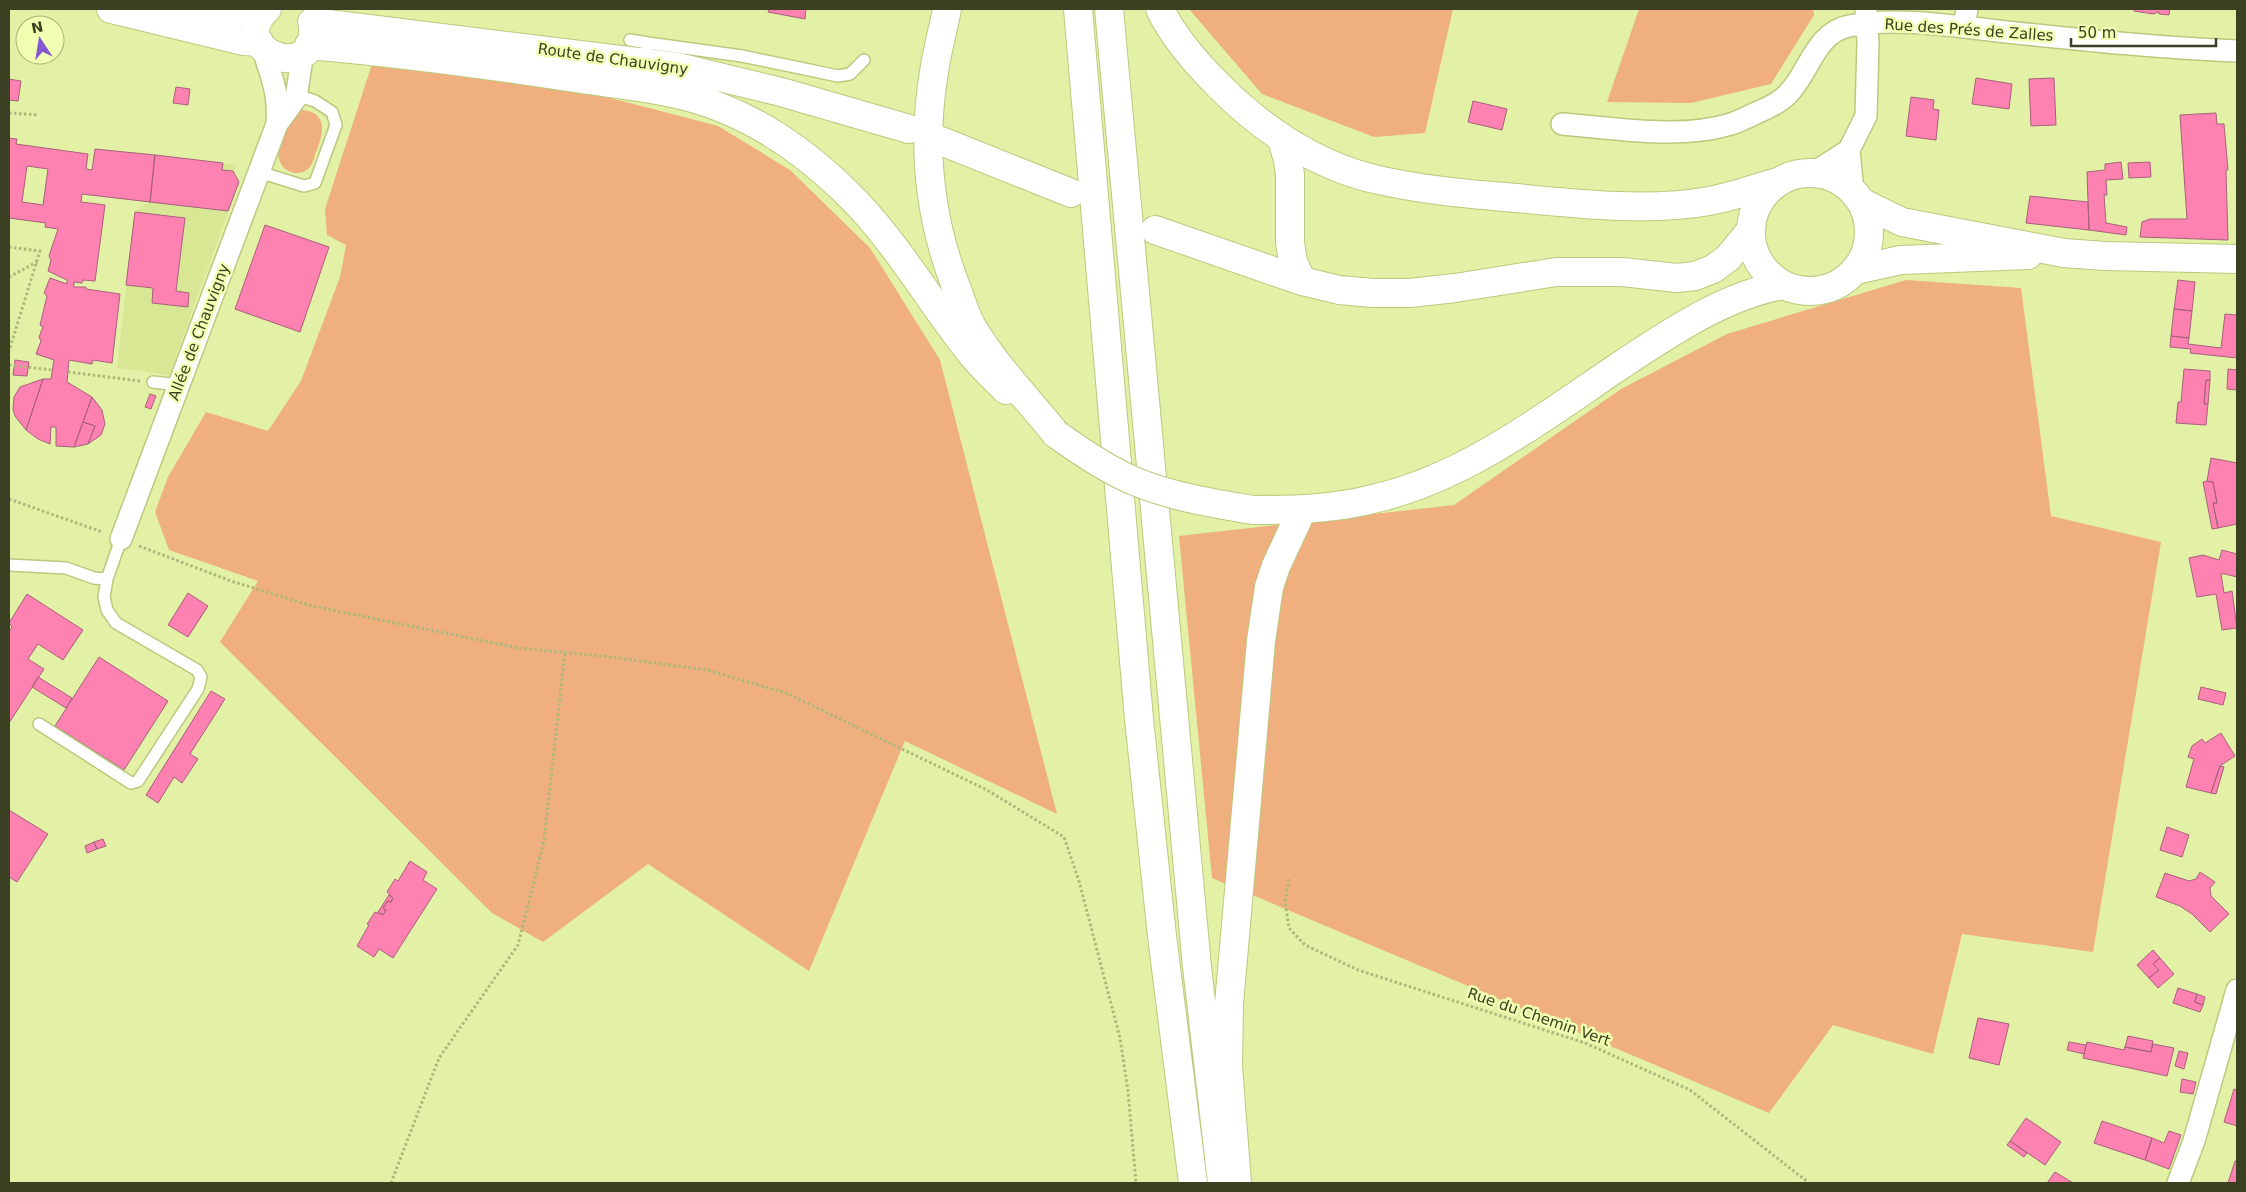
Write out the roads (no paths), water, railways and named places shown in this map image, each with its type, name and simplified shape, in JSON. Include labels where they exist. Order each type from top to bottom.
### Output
[{"type":"main road","points":[[111,9],[261,46],[272,56],[283,59],[294,58],[307,32]]},
{"type":"main road","points":[[168,9],[227,12],[266,10]]},
{"type":"main road","points":[[947,9],[934,72],[929,122],[930,185],[937,229],[972,328],[996,364],[1029,400],[1056,434],[1091,459],[1135,481],[1194,500],[1254,510],[1302,510],[1344,505],[1378,498],[1416,486],[1449,472],[1520,432],[1677,330],[1742,298],[1767,288],[1783,285]]},
{"type":"main road","points":[[1078,9],[1139,719],[1162,936],[1193,1183]]},
{"type":"main road","points":[[1109,9],[1196,967],[1222,1183]]},
{"type":"main road","points":[[1160,9],[1199,67],[1242,109],[1282,140],[1338,167],[1372,179],[1418,188],[1562,203],[1664,206],[1710,201],[1778,182],[1795,174],[1813,173],[1828,176],[1842,182],[1857,197],[1902,222],[2064,253]]},
{"type":"main road","points":[[261,46],[257,26],[266,10]]},
{"type":"main road","name":"Route de Chauvigny","points":[[307,32],[641,64],[725,78],[909,129]]},
{"type":"main road","name":"Route de Chauvigny","points":[[641,64],[684,96],[720,107],[753,122],[790,146],[844,190],[871,218],[975,358],[1034,419],[1056,434]]},
{"type":"main road","points":[[941,140],[1071,193]]},
{"type":"main road","points":[[1282,140],[1290,175],[1290,242],[1293,262],[1302,281]]},
{"type":"main road","points":[[1778,182],[1766,191],[1752,216],[1750,231],[1752,248],[1758,262],[1769,275],[1783,285],[1802,291],[1822,290],[1840,283],[1856,270],[1865,254],[1869,237],[1868,219],[1857,197]]},
{"type":"main road","points":[[1155,230],[1302,281],[1339,290],[1373,293],[1455,288],[1556,272],[1622,272],[1677,278],[1695,276],[1713,269],[1728,258],[1750,231]]},
{"type":"main road","points":[[1856,270],[1901,260],[2064,253],[2105,256],[2237,259]]},
{"type":"main road","points":[[1237,1183],[1228,1066],[1229,1004],[1260,641],[1269,587],[1276,566],[1302,510]]},
{"type":"street","name":"Rue des Prés de Zalles","points":[[1562,124],[1653,131],[1693,131],[1731,124],[1763,110],[1786,96],[1800,80],[1814,54],[1828,34],[1866,16],[1894,22],[1966,18],[2191,50],[2237,51]]},
{"type":"street","points":[[1813,173],[1849,150],[1866,116],[1868,96],[1866,16]]},
{"type":"street","name":"Allée de Chauvigny","points":[[276,124],[297,95],[307,32]]},
{"type":"street","name":"Allée de Chauvigny","points":[[121,539],[276,124],[278,101],[276,88],[261,46]]},
{"type":"street","points":[[1849,150],[1857,197]]},
{"type":"street","points":[[2178,1183],[2194,1141],[2237,990]]},
{"type":"lane","points":[[641,64],[742,56],[838,76],[850,74],[864,60]]},
{"type":"lane","points":[[259,172],[304,186],[315,183],[336,125],[332,112],[315,101],[297,95]]},
{"type":"lane","points":[[154,382],[179,385]]},
{"type":"lane","points":[[39,724],[131,783],[138,782],[198,689],[201,677],[197,670],[116,623],[107,610],[104,597],[107,580],[121,539]]},
{"type":"lane","points":[[9,565],[66,568],[107,580]]}]
